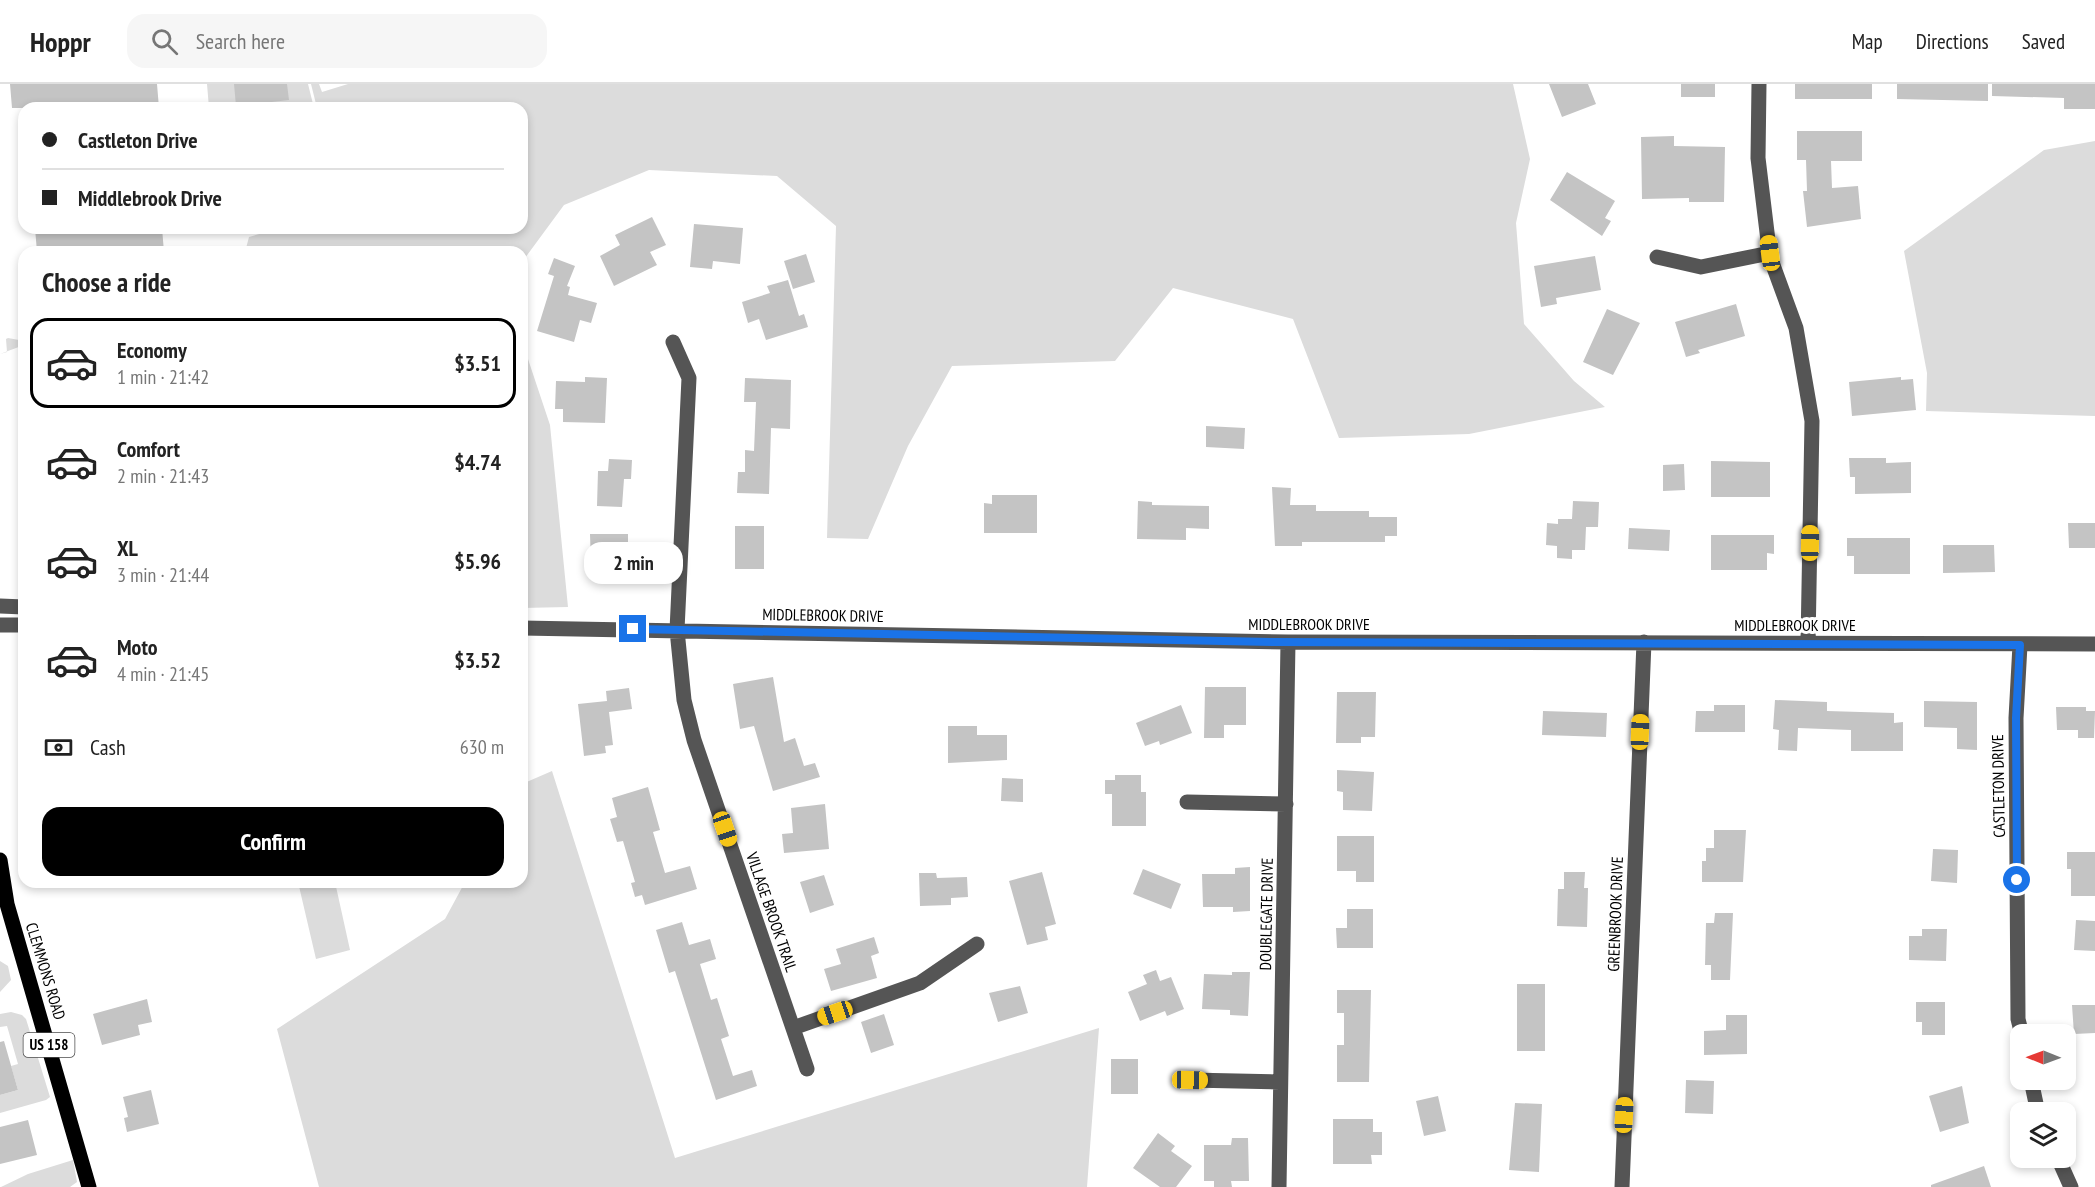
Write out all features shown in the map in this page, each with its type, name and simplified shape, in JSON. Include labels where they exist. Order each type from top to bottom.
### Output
[{"type":"main road","name":"CLEMMONS ROAD","points":[[0,860],[3,897],[89,1187]]},
{"type":"street","points":[[1759,84],[1758,158],[1770,253],[1796,328],[1812,421],[1808,643]]},
{"type":"street","points":[[1657,257],[1701,267],[1770,253]]},
{"type":"street","name":"VILLAGE BROOK TRAIL","points":[[673,342],[689,378],[677,630],[684,700],[694,740],[807,1069]]},
{"type":"street","points":[[0,606],[18,607]]},
{"type":"street","points":[[0,625],[18,625]]},
{"type":"street","name":"MIDDLEBROOK DRIVE","points":[[528,628],[1288,642],[2095,644]]},
{"type":"street","name":"DOUBLEGATE DRIVE","points":[[1279,1187],[1288,642]]},
{"type":"street","name":"GREENBROOK DRIVE","points":[[1622,1187],[1644,642]]},
{"type":"street","name":"CASTLETON DRIVE","points":[[2019,1024],[2016,718],[2020,645]]},
{"type":"street","points":[[1187,802],[1286,804]]},
{"type":"street","points":[[793,1028],[920,983],[977,944]]},
{"type":"street","points":[[1190,1080],[1280,1082]]},
{"type":"street","points":[[2062,1168],[2071,1187]]},
{"type":"shaded area","points":[[207,84],[308,84],[312,102],[208,102]]},
{"type":"shaded area","points":[[311,84],[319,84],[322,92],[348,84],[1513,84],[1530,159],[1516,223],[1524,324],[1574,381],[1605,407],[1469,434],[1339,438],[1293,319],[1173,288],[1115,361],[952,366],[908,446],[868,539],[827,538],[836,226],[777,176],[649,170],[564,205],[528,254],[528,246],[247,246],[249,237],[259,234],[528,234],[528,102],[316,102]]},
{"type":"shaded area","points":[[2095,141],[2095,416],[1926,411],[1927,373],[1904,251],[2044,150]]},
{"type":"shaded area","points":[[6,339],[18,340],[18,347],[7,351]]},
{"type":"shaded area","points":[[528,359],[550,425],[568,607],[528,608]]},
{"type":"shaded area","points":[[552,771],[675,1158],[1099,1028],[1087,1187],[319,1187],[277,1029],[445,919],[462,888],[528,888],[528,781]]},
{"type":"shaded area","points":[[299,888],[336,888],[350,950],[316,959]]},
{"type":"shaded area","points":[[0,961],[8,966],[11,980],[0,992]]},
{"type":"shaded area","points":[[11,1012],[22,1015],[26,1019],[50,1097],[0,1113],[0,1095],[18,1090],[11,1066],[18,1064],[7,1026],[0,1027],[0,1014]]},
{"type":"shaded area","points":[[73,1160],[77,1182],[70,1187],[1,1187],[28,1174]]},
{"type":"building","points":[[10,84],[157,84],[158,102],[18,102],[18,108],[12,108]]},
{"type":"building","points":[[234,84],[287,84],[289,100],[236,102]]},
{"type":"building","points":[[1549,84],[1588,84],[1596,104],[1562,117]]},
{"type":"building","points":[[1681,84],[1715,84],[1715,97],[1681,97]]},
{"type":"building","points":[[1795,84],[1872,84],[1872,99],[1795,99]]},
{"type":"building","points":[[1897,84],[1988,84],[1988,101],[1897,99]]},
{"type":"building","points":[[1992,84],[2095,84],[2095,109],[2064,109],[2064,98],[1992,96]]},
{"type":"building","points":[[1797,131],[1862,131],[1862,161],[1831,161],[1832,188],[1858,186],[1861,219],[1807,227],[1803,191],[1807,191],[1806,160],[1797,160]]},
{"type":"building","points":[[1674,136],[1674,146],[1725,147],[1724,202],[1689,202],[1689,198],[1642,199],[1641,137]]},
{"type":"building","points":[[1567,172],[1615,201],[1605,218],[1611,221],[1602,236],[1550,200]]},
{"type":"building","points":[[652,217],[666,245],[650,252],[657,265],[614,286],[600,256],[620,245],[615,235]]},
{"type":"building","points":[[694,224],[743,228],[740,264],[713,261],[712,269],[690,267]]},
{"type":"building","points":[[36,234],[162,234],[164,246],[36,246]]},
{"type":"building","points":[[806,254],[815,282],[793,289],[784,261]]},
{"type":"building","points":[[1595,256],[1601,290],[1556,298],[1557,304],[1541,307],[1534,266]]},
{"type":"building","points":[[554,258],[575,266],[567,286],[570,287],[568,295],[597,303],[591,323],[580,320],[574,342],[537,331],[554,276],[548,274]]},
{"type":"building","points":[[788,280],[799,316],[804,314],[808,327],[766,340],[759,319],[748,323],[742,302],[770,293],[767,286]]},
{"type":"building","points":[[1736,304],[1745,336],[1698,350],[1700,353],[1686,357],[1675,322]]},
{"type":"building","points":[[1607,309],[1640,323],[1613,375],[1583,362]]},
{"type":"building","points":[[585,377],[607,378],[605,423],[563,422],[563,409],[555,409],[556,381],[585,382]]},
{"type":"building","points":[[1901,377],[1901,380],[1913,379],[1916,410],[1852,416],[1849,382]]},
{"type":"building","points":[[745,378],[791,380],[790,429],[771,428],[769,494],[737,493],[738,472],[745,472],[745,450],[754,451],[756,402],[744,402]]},
{"type":"building","points":[[1206,426],[1245,428],[1244,449],[1206,447]]},
{"type":"building","points":[[1849,458],[1886,458],[1886,463],[1911,462],[1911,493],[1855,494],[1855,477],[1850,477]]},
{"type":"building","points":[[609,459],[632,460],[631,479],[624,479],[622,507],[597,506],[598,471],[608,471]]},
{"type":"building","points":[[1711,461],[1770,462],[1770,497],[1711,497]]},
{"type":"building","points":[[1684,464],[1685,490],[1663,491],[1663,465]]},
{"type":"building","points":[[1272,487],[1291,488],[1290,505],[1316,505],[1316,511],[1369,511],[1369,517],[1397,517],[1397,536],[1385,536],[1385,542],[1302,542],[1302,546],[1275,546]]},
{"type":"building","points":[[992,495],[1037,495],[1037,533],[984,533],[984,503],[992,504]]},
{"type":"building","points":[[1138,501],[1152,502],[1152,505],[1209,506],[1209,529],[1186,528],[1186,540],[1137,539]]},
{"type":"building","points":[[1573,501],[1599,502],[1598,527],[1586,527],[1585,550],[1572,550],[1572,559],[1557,558],[1557,546],[1546,545],[1547,523],[1558,524],[1558,519],[1572,519]]},
{"type":"building","points":[[2068,523],[2095,523],[2095,548],[2069,548]]},
{"type":"building","points":[[735,526],[764,526],[764,569],[735,569]]},
{"type":"building","points":[[1629,528],[1670,530],[1669,551],[1628,549]]},
{"type":"building","points":[[590,534],[628,534],[628,565],[591,565]]},
{"type":"building","points":[[1711,535],[1774,535],[1774,554],[1767,553],[1767,570],[1711,570]]},
{"type":"building","points":[[1847,538],[1910,538],[1910,574],[1854,574],[1854,556],[1847,556]]},
{"type":"building","points":[[1943,545],[1994,545],[1995,572],[1943,573]]},
{"type":"building","points":[[773,677],[784,742],[795,738],[804,766],[815,763],[820,777],[773,791],[754,726],[740,729],[733,684]]},
{"type":"building","points":[[1205,687],[1246,687],[1246,725],[1224,725],[1224,738],[1204,738]]},
{"type":"building","points":[[629,688],[632,709],[609,712],[613,745],[605,746],[606,753],[584,756],[578,704],[607,701],[606,691]]},
{"type":"building","points":[[1337,692],[1376,692],[1375,737],[1361,737],[1361,743],[1336,743]]},
{"type":"building","points":[[1775,700],[1827,702],[1827,711],[1894,713],[1894,723],[1903,722],[1903,751],[1851,751],[1851,730],[1798,728],[1797,751],[1778,750],[1779,730],[1773,729]]},
{"type":"building","points":[[1924,701],[1977,702],[1977,750],[1957,749],[1957,728],[1924,727]]},
{"type":"building","points":[[1181,705],[1192,733],[1160,745],[1159,741],[1145,746],[1136,723]]},
{"type":"building","points":[[1714,705],[1745,705],[1745,732],[1695,732],[1696,711],[1714,711]]},
{"type":"building","points":[[2056,707],[2086,707],[2086,711],[2095,711],[2094,738],[2078,738],[2078,730],[2057,730]]},
{"type":"building","points":[[1543,711],[1607,713],[1606,737],[1542,735]]},
{"type":"building","points":[[948,726],[977,726],[977,735],[1007,735],[1007,760],[948,763]]},
{"type":"building","points":[[1337,770],[1374,772],[1372,811],[1343,810],[1343,792],[1337,791]]},
{"type":"building","points":[[1115,775],[1141,775],[1141,792],[1146,792],[1146,826],[1112,826],[1112,794],[1105,794],[1105,780],[1115,780]]},
{"type":"building","points":[[1002,778],[1023,779],[1023,802],[1001,801]]},
{"type":"building","points":[[648,787],[660,830],[653,832],[665,873],[690,866],[697,889],[645,905],[642,895],[635,897],[631,883],[635,882],[623,841],[617,842],[610,819],[617,817],[612,798]]},
{"type":"building","points":[[825,804],[829,849],[784,853],[782,834],[793,833],[791,808]]},
{"type":"building","points":[[1714,830],[1746,830],[1743,882],[1702,882],[1702,861],[1706,861],[1706,848],[1714,848]]},
{"type":"building","points":[[1337,836],[1374,836],[1374,882],[1356,882],[1356,871],[1337,871]]},
{"type":"building","points":[[1933,849],[1958,850],[1957,883],[1931,881]]},
{"type":"building","points":[[2067,852],[2095,852],[2095,896],[2071,896],[2071,869],[2067,869]]},
{"type":"building","points":[[1250,867],[1250,911],[1233,912],[1233,907],[1203,907],[1202,874],[1235,874],[1235,868]]},
{"type":"building","points":[[1143,869],[1181,884],[1171,909],[1133,894]]},
{"type":"building","points":[[1042,872],[1056,924],[1045,927],[1048,940],[1027,945],[1009,881]]},
{"type":"building","points":[[1564,872],[1585,872],[1584,888],[1588,888],[1587,927],[1557,926],[1558,889],[1564,889]]},
{"type":"building","points":[[919,873],[936,873],[937,878],[967,877],[968,897],[951,898],[951,905],[920,906]]},
{"type":"building","points":[[824,875],[834,905],[810,913],[800,882]]},
{"type":"building","points":[[1347,909],[1373,909],[1373,948],[1337,948],[1336,928],[1347,928]]},
{"type":"building","points":[[1715,913],[1733,913],[1730,980],[1711,980],[1711,965],[1705,965],[1706,923],[1714,923]]},
{"type":"building","points":[[2076,920],[2095,921],[2095,951],[2074,950]]},
{"type":"building","points":[[682,922],[689,945],[710,939],[716,959],[700,964],[711,1000],[717,998],[729,1036],[721,1039],[733,1076],[752,1070],[757,1086],[716,1100],[675,971],[669,973],[656,930]]},
{"type":"building","points":[[1922,929],[1947,929],[1946,961],[1909,960],[1909,936],[1922,936]]},
{"type":"building","points":[[874,937],[879,953],[871,956],[877,978],[831,991],[824,969],[841,964],[836,949]]},
{"type":"building","points":[[1156,970],[1160,981],[1171,977],[1184,1009],[1167,1016],[1165,1011],[1140,1021],[1128,992],[1147,984],[1143,975]]},
{"type":"building","points":[[1232,972],[1250,972],[1248,1016],[1230,1015],[1230,1010],[1202,1009],[1204,974],[1232,975]]},
{"type":"building","points":[[1517,984],[1545,984],[1545,1051],[1517,1051]]},
{"type":"building","points":[[1020,986],[1028,1013],[998,1022],[989,993]]},
{"type":"building","points":[[1337,990],[1371,990],[1369,1082],[1337,1082],[1337,1045],[1344,1045],[1344,1013],[1337,1013]]},
{"type":"building","points":[[147,999],[152,1022],[138,1025],[140,1035],[102,1045],[93,1014]]},
{"type":"building","points":[[1916,1002],[1945,1002],[1945,1035],[1922,1035],[1922,1022],[1916,1022]]},
{"type":"building","points":[[2072,1005],[2095,1005],[2095,1033],[2076,1034],[2076,1024],[2073,1024]]},
{"type":"building","points":[[884,1014],[894,1045],[871,1053],[861,1022]]},
{"type":"building","points":[[1726,1015],[1747,1015],[1747,1054],[1704,1055],[1704,1031],[1726,1030]]},
{"type":"building","points":[[4,1041],[18,1090],[0,1095],[0,1042]]},
{"type":"building","points":[[1111,1059],[1138,1059],[1138,1094],[1111,1094]]},
{"type":"building","points":[[1686,1080],[1714,1081],[1713,1114],[1685,1113]]},
{"type":"building","points":[[1962,1086],[1969,1123],[1940,1132],[1929,1096]]},
{"type":"building","points":[[151,1090],[159,1124],[127,1132],[124,1118],[128,1117],[123,1097]]},
{"type":"building","points":[[1438,1096],[1446,1131],[1424,1136],[1416,1101]]},
{"type":"building","points":[[1515,1103],[1542,1104],[1539,1172],[1509,1170]]},
{"type":"building","points":[[1333,1119],[1373,1119],[1373,1132],[1382,1132],[1382,1155],[1371,1155],[1372,1164],[1333,1164]]},
{"type":"building","points":[[28,1120],[37,1155],[0,1164],[0,1127]]},
{"type":"building","points":[[1158,1133],[1175,1146],[1171,1151],[1192,1166],[1176,1187],[1160,1187],[1133,1168]]},
{"type":"building","points":[[1232,1138],[1248,1138],[1249,1181],[1231,1181],[1232,1187],[1214,1187],[1214,1181],[1204,1181],[1204,1145],[1231,1145]]},
{"type":"building","points":[[1984,1166],[1991,1187],[1931,1187],[1931,1185]]},
{"type":"route","points":[[633,629],[1274,642],[2020,645],[2016,718],[2017,880]]}]
